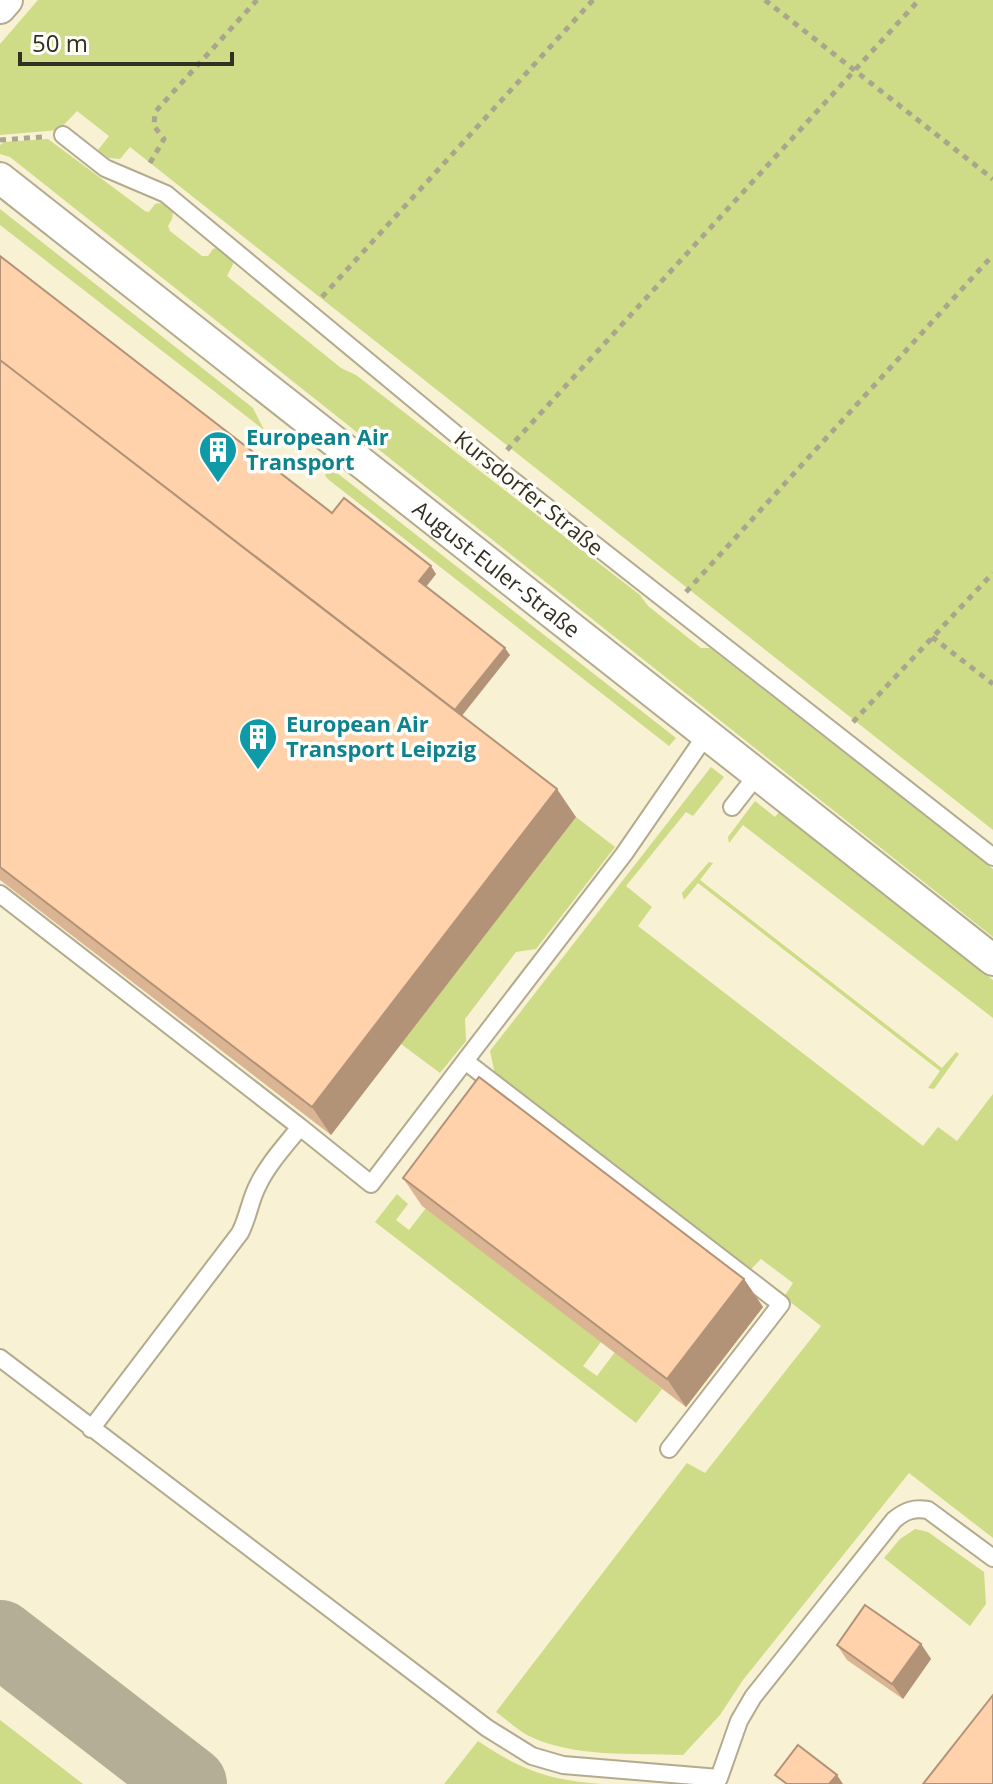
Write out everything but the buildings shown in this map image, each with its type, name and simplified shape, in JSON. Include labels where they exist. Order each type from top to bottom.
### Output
[{"type":"street","points":[[0,8],[7,0]]},
{"type":"street","name":"August-Euler-Straße","points":[[0,178],[993,960]]},
{"type":"lane","name":"Kursdorfer Straße","points":[[63,135],[105,168],[166,194],[493,465],[993,857]]},
{"type":"lane","points":[[0,894],[371,1184],[624,854],[706,735]]},
{"type":"lane","points":[[732,807],[757,775]]},
{"type":"lane","points":[[465,1061],[781,1304],[669,1449]]},
{"type":"lane","points":[[91,1429],[240,1233],[255,1189],[300,1127]]},
{"type":"lane","points":[[0,1358],[509,1744],[532,1756],[563,1765],[725,1781],[739,1721],[753,1697],[894,1520],[904,1512],[928,1510],[993,1558]]},
{"type":"path","points":[[139,181],[164,139],[154,126],[155,112],[257,0]]},
{"type":"path","points":[[308,312],[593,0]]},
{"type":"path","points":[[765,0],[993,179]]},
{"type":"path","points":[[493,465],[919,0]]},
{"type":"path","points":[[0,140],[63,135]]},
{"type":"path","points":[[671,607],[993,255]]},
{"type":"path","points":[[839,737],[993,573]]},
{"type":"path","points":[[932,637],[993,684]]},
{"type":"green space","points":[[38,0],[993,0],[993,830],[130,147],[120,159],[109,158],[98,150],[109,136],[77,111],[59,130],[0,135],[0,44]]},
{"type":"green space","points":[[48,139],[145,211],[149,212],[155,204],[161,203],[173,212],[168,226],[170,231],[202,256],[208,256],[219,247],[232,257],[233,264],[227,276],[341,368],[356,375],[640,595],[648,606],[701,648],[710,648],[993,869],[993,937],[10,157],[0,154],[0,145],[4,142]]},
{"type":"green space","points":[[0,209],[253,408],[264,430],[0,225]]},
{"type":"green space","points":[[328,469],[332,469],[676,738],[669,746],[329,480],[325,476]]},
{"type":"green space","points":[[711,767],[724,777],[693,816],[686,812],[626,886],[652,907],[638,926],[923,1146],[938,1127],[957,1141],[993,1094],[993,1538],[909,1473],[743,1680],[720,1715],[683,1755],[583,1751],[527,1735],[496,1712],[687,1463],[705,1473],[821,1326],[784,1297],[793,1283],[761,1259],[750,1270],[495,1074],[490,1051]]},
{"type":"green space","points":[[755,801],[775,817],[779,812],[993,980],[993,1018],[743,825],[729,843],[728,837]]},
{"type":"green space","points":[[576,817],[615,847],[536,949],[516,952],[465,1019],[466,1041],[440,1073],[401,1044]]},
{"type":"green space","points":[[709,862],[713,863],[700,880],[942,1068],[956,1052],[959,1054],[934,1089],[928,1088],[940,1071],[698,883],[684,900],[682,893]]},
{"type":"green space","points":[[397,1194],[408,1204],[396,1220],[409,1230],[426,1208],[601,1342],[583,1366],[597,1376],[615,1352],[662,1389],[636,1423],[375,1222]]},
{"type":"green space","points":[[915,1529],[928,1532],[984,1572],[986,1604],[970,1626],[884,1558],[900,1539]]},
{"type":"green space","points":[[0,1720],[83,1784],[0,1784]]},
{"type":"green space","points":[[478,1741],[536,1772],[602,1784],[444,1784]]},
{"type":"taxiway","points":[[0,1638],[189,1784]]},
{"type":"place","name":"European Air Transport","points":[[218,484]]},
{"type":"place","name":"European Air Transport Leipzig","points":[[258,771]]}]
